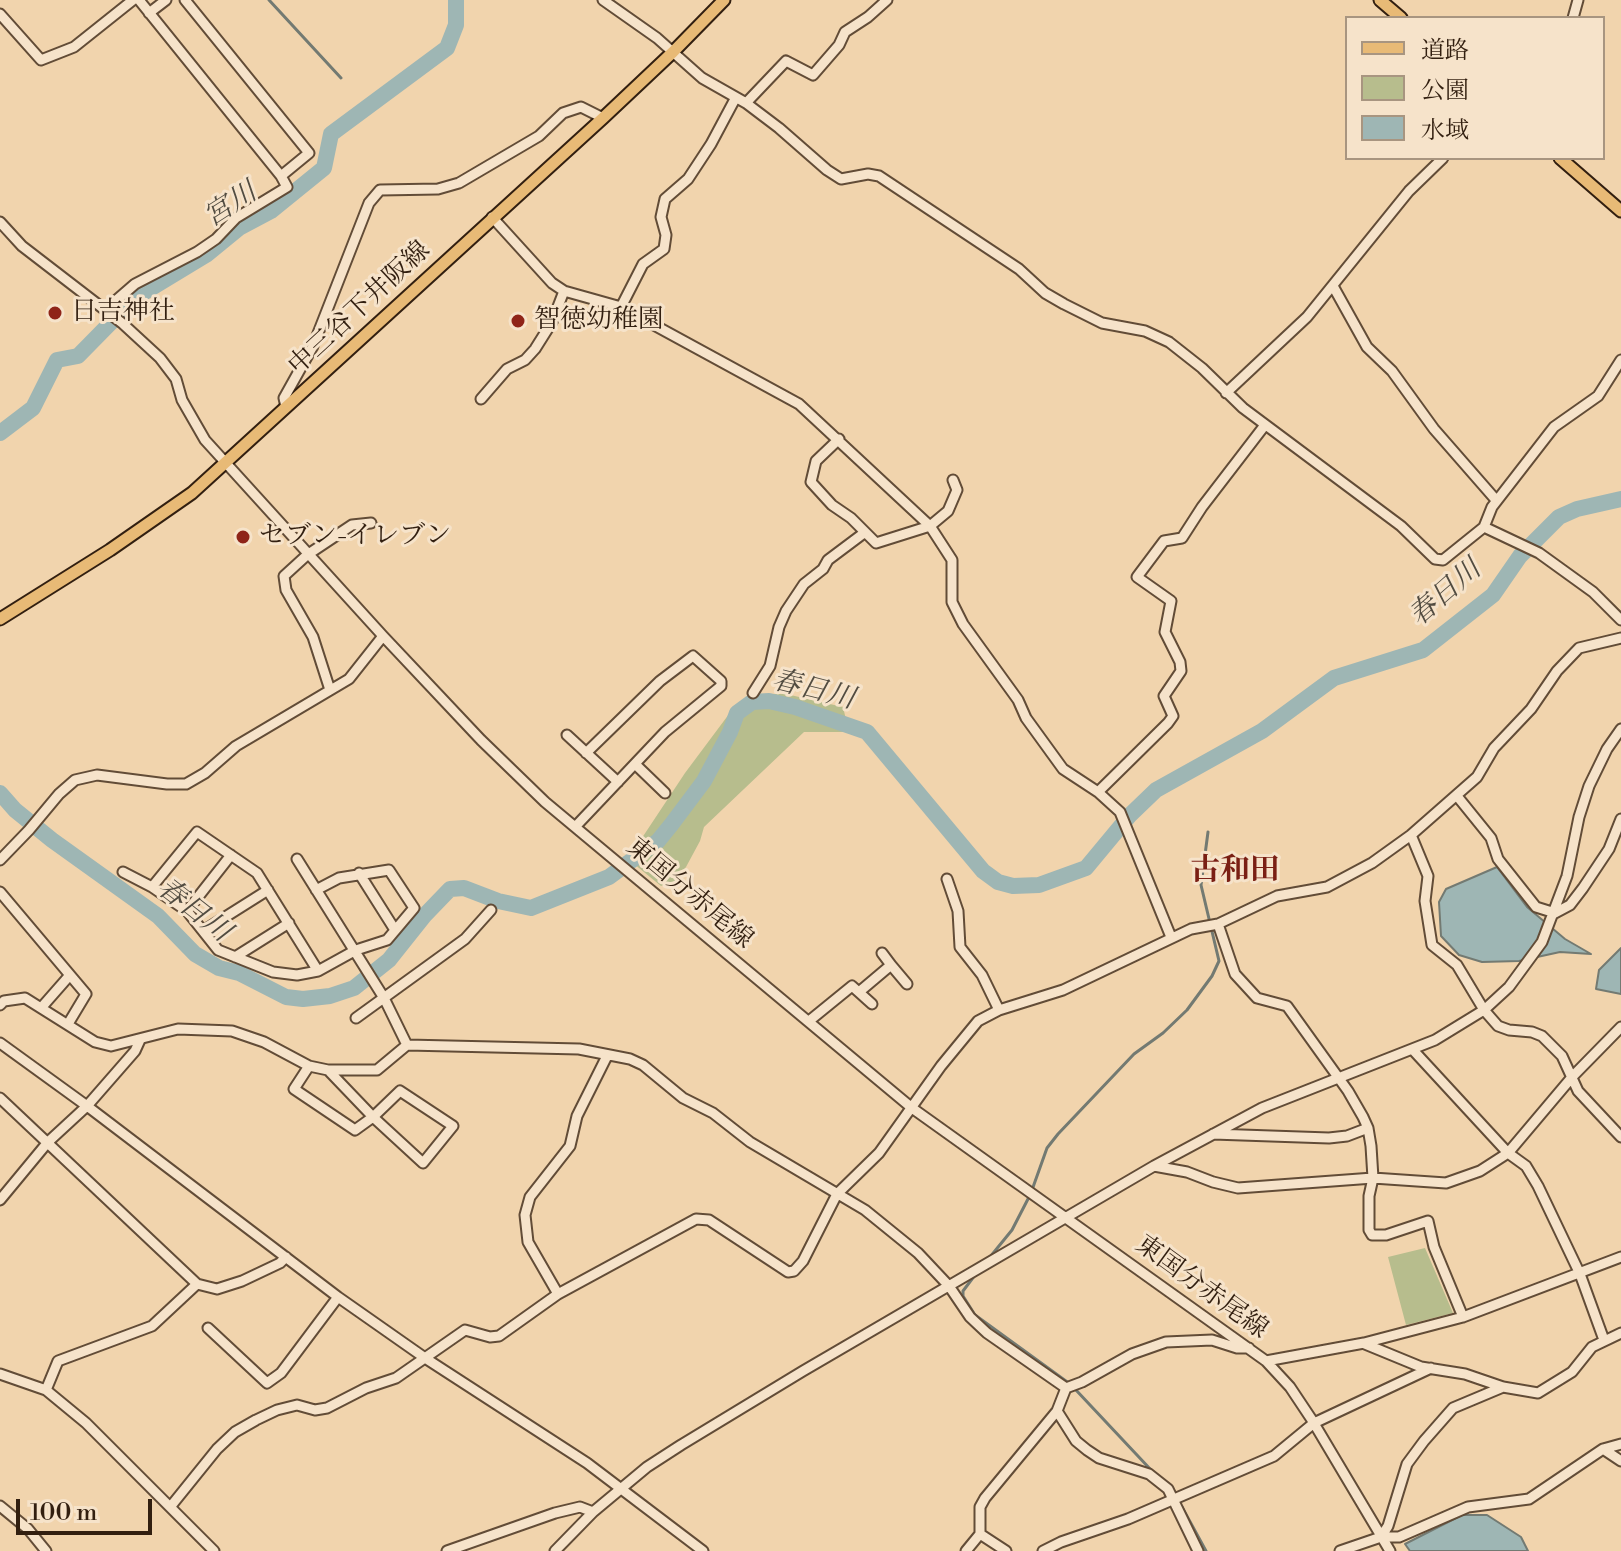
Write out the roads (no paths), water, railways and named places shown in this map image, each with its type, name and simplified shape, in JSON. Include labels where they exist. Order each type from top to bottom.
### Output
[{"type":"main road","name":"中三谷下井阪線","points":[[0,619],[156,520],[192,493],[603,118],[724,0]]},
{"type":"main road","points":[[1380,0],[1399,16]]},
{"type":"main road","points":[[1562,160],[1621,211]]},
{"type":"street","points":[[0,14],[41,60],[74,47],[136,0],[287,187],[236,218],[216,239],[197,252],[135,284],[108,313]]},
{"type":"street","points":[[149,13],[166,0]]},
{"type":"street","points":[[185,0],[309,153],[281,176]]},
{"type":"street","points":[[603,0],[673,52],[702,78],[746,103],[841,179],[868,174],[885,180],[1019,269],[1045,293],[1064,304],[1102,323],[1145,331],[1169,342],[1265,425],[1401,526],[1435,559],[1443,560],[1484,527],[1496,500],[1554,427],[1598,396],[1621,360]]},
{"type":"street","points":[[746,103],[786,61],[813,75],[839,45],[845,32],[887,0]]},
{"type":"street","points":[[621,307],[643,264],[664,249],[666,235],[661,217],[665,199],[688,179],[735,99]]},
{"type":"street","points":[[286,407],[284,398],[313,346],[369,203],[380,190],[438,189],[459,183],[539,136],[563,113],[581,107],[603,118]]},
{"type":"street","points":[[1226,393],[1307,317],[1409,191],[1441,160]]},
{"type":"street","points":[[492,217],[552,283],[564,291],[621,307],[799,404],[930,526],[952,560],[952,602],[963,624],[1063,769],[1098,792],[1120,812],[1171,937]]},
{"type":"street","name":"東国分赤尾線","points":[[0,222],[22,246],[122,323],[160,358],[176,379],[182,400],[205,440],[383,636],[481,740],[545,802],[912,1108],[1266,1361],[1290,1387],[1314,1423],[1390,1551]]},
{"type":"street","points":[[1333,286],[1367,347],[1392,371],[1434,429],[1496,500]]},
{"type":"street","points":[[481,399],[507,369],[525,360],[535,349],[552,322],[564,291]]},
{"type":"street","points":[[1098,792],[1173,716],[1164,696],[1181,671],[1180,662],[1165,632],[1171,601],[1137,577],[1164,541],[1182,538],[1265,425]]},
{"type":"street","points":[[839,439],[816,461],[811,482],[832,505],[851,518],[876,543],[930,526],[948,511],[957,490],[953,480]]},
{"type":"street","points":[[330,690],[313,637],[284,583],[284,576],[289,568],[352,525],[371,523]]},
{"type":"street","points":[[1484,527],[1539,553],[1593,592],[1621,620]]},
{"type":"street","points":[[753,693],[770,666],[786,611],[804,584],[823,569],[828,560],[864,533]]},
{"type":"street","points":[[0,860],[75,780],[97,775],[186,784],[205,773],[236,746],[349,679],[383,636]]},
{"type":"street","points":[[171,1506],[217,1449],[235,1432],[256,1420],[297,1405],[315,1410],[327,1408],[366,1388],[396,1378],[465,1330],[490,1337],[499,1336],[558,1294],[696,1219],[703,1218],[788,1272],[794,1271],[803,1261],[837,1194],[879,1153],[941,1066],[978,1021],[999,1010],[1063,990],[1171,937],[1218,924],[1277,896],[1327,887],[1372,863],[1411,835],[1477,777],[1494,748],[1531,709],[1557,671],[1579,648],[1621,638]]},
{"type":"street","points":[[575,827],[665,732],[721,686],[721,681],[693,656],[660,681],[586,753]]},
{"type":"street","points":[[555,1551],[621,1488],[681,1445],[1154,1166],[1262,1108],[1413,1050],[1484,1010],[1509,987],[1530,961],[1555,913],[1589,786],[1607,749],[1621,729]]},
{"type":"street","points":[[567,735],[618,782]]},
{"type":"street","points":[[636,765],[665,793]]},
{"type":"street","points":[[1457,796],[1491,838],[1498,859],[1536,907],[1555,913],[1570,905],[1583,888],[1609,849],[1621,819]]},
{"type":"street","points":[[152,887],[197,832],[257,873],[318,971]]},
{"type":"street","points":[[1411,835],[1428,876],[1425,901],[1432,945],[1457,965],[1484,1010],[1498,1026],[1542,1036],[1562,1056],[1578,1091],[1621,1137]]},
{"type":"street","points":[[187,911],[231,855]]},
{"type":"street","points":[[297,859],[377,986],[407,1045]]},
{"type":"street","points":[[123,872],[187,911],[218,950],[273,972],[297,975],[318,971],[387,940],[414,908],[389,870],[339,878],[316,890]]},
{"type":"street","points":[[359,873],[395,930]]},
{"type":"street","points":[[947,879],[958,911],[960,947],[982,975],[999,1010]]},
{"type":"street","points":[[203,931],[268,890]]},
{"type":"street","points":[[0,892],[86,994],[68,1024]]},
{"type":"street","points":[[356,1018],[465,939],[491,910]]},
{"type":"street","points":[[235,957],[289,923]]},
{"type":"street","points":[[1218,924],[1235,974],[1257,998],[1287,1006],[1339,1077],[1368,1128],[1373,1178],[1369,1196],[1369,1230],[1372,1235],[1386,1235],[1428,1221],[1434,1247],[1463,1317]]},
{"type":"street","points":[[882,953],[907,984]]},
{"type":"street","points":[[859,992],[891,965]]},
{"type":"street","points":[[41,1008],[70,975]]},
{"type":"street","points":[[809,1021],[852,986],[872,1004]]},
{"type":"street","points":[[1,1001],[25,998],[95,1042],[111,1046],[178,1029],[232,1031],[264,1042],[309,1066],[328,1070],[377,1070],[407,1045],[579,1049],[630,1059],[643,1065],[683,1098],[713,1113],[750,1142],[865,1210],[918,1253],[949,1286],[970,1317],[987,1333],[1066,1388]]},
{"type":"street","points":[[1154,1166],[1187,1172],[1238,1188],[1373,1178],[1446,1183],[1480,1171],[1508,1153],[1573,1076],[1621,1027]]},
{"type":"street","points":[[0,1200],[48,1142],[87,1106],[135,1051],[140,1040]]},
{"type":"street","points":[[0,1043],[338,1297],[621,1488],[703,1551]]},
{"type":"street","points":[[1413,1050],[1508,1153],[1526,1166],[1580,1274],[1604,1340]]},
{"type":"street","points":[[558,1294],[528,1242],[525,1215],[530,1197],[570,1146],[577,1116],[607,1056]]},
{"type":"street","points":[[309,1066],[294,1089],[355,1130],[373,1117],[400,1091],[453,1126],[423,1163],[373,1117],[328,1070]]},
{"type":"street","points":[[0,1098],[197,1284],[217,1289],[242,1281],[286,1257]]},
{"type":"street","points":[[1213,1134],[1329,1138],[1347,1136],[1368,1128]]},
{"type":"street","points":[[1266,1361],[1364,1343],[1463,1317],[1621,1257]]},
{"type":"street","points":[[46,1390],[58,1361],[152,1326],[197,1284]]},
{"type":"street","points":[[208,1328],[267,1383],[281,1373],[338,1297]]},
{"type":"street","points":[[1364,1343],[1421,1367],[1465,1374],[1503,1387],[1538,1393],[1572,1372],[1592,1347],[1621,1333]]},
{"type":"street","points":[[966,1551],[975,1544],[980,1534],[980,1507],[985,1498],[1057,1411],[1066,1388],[1132,1354],[1166,1342],[1212,1340],[1237,1348],[1249,1348]]},
{"type":"street","points":[[1043,1551],[1128,1519],[1274,1456],[1314,1423],[1431,1368]]},
{"type":"street","points":[[0,1374],[46,1390],[86,1423],[214,1551]]},
{"type":"street","points":[[1381,1537],[1388,1526],[1407,1464],[1424,1441],[1453,1408],[1503,1387]]},
{"type":"street","points":[[1057,1411],[1076,1441],[1087,1450],[1099,1458],[1149,1474],[1168,1489],[1198,1551]]},
{"type":"street","points":[[1340,1551],[1381,1537],[1399,1537],[1468,1507],[1529,1499],[1603,1449],[1621,1444]]},
{"type":"street","points":[[1603,1449],[1621,1461]]},
{"type":"street","points":[[0,1506],[28,1529],[46,1551]]},
{"type":"street","points":[[447,1551],[555,1513],[580,1507],[593,1512]]},
{"type":"street","points":[[980,1534],[1006,1551]]},
{"type":"water","points":[[1497,867],[1527,907],[1565,939],[1591,954],[1560,952],[1519,961],[1482,962],[1459,955],[1441,936],[1439,902],[1446,889]]},
{"type":"water","points":[[1621,948],[1621,994],[1596,989],[1599,970]]},
{"type":"water","points":[[1462,1515],[1487,1515],[1521,1537],[1528,1551],[1410,1551],[1405,1544]]},
{"type":"waterway","points":[[269,0],[341,78]]},
{"type":"waterway","name":"宮川","points":[[0,433],[33,408],[57,360],[78,356],[135,298],[206,255],[239,228],[271,211],[324,168],[331,134],[447,48],[456,25],[456,0]]},
{"type":"waterway","name":"春日川","points":[[0,793],[15,810],[52,840],[158,916],[195,954],[219,968],[239,973],[286,997],[303,999],[330,996],[354,988],[389,960],[450,889],[464,888],[498,901],[531,908],[609,877],[658,841],[704,781],[737,713],[752,702],[769,701],[795,707],[867,732],[983,871],[998,882],[1013,886],[1039,885],[1086,868],[1130,815],[1156,790],[1262,731],[1334,678],[1423,650],[1493,595],[1520,556],[1559,517],[1577,509],[1621,499]]},
{"type":"waterway","points":[[1032,1190],[1047,1148],[1058,1134],[1134,1054],[1187,1010],[1212,976],[1219,961],[1201,885],[1208,832]]},
{"type":"waterway","points":[[990,1257],[1012,1230],[1029,1197]]},
{"type":"waterway","points":[[975,1275],[963,1291],[975,1315],[1070,1384]]},
{"type":"waterway","points":[[1075,1389],[1152,1471]]},
{"type":"waterway","points":[[1182,1507],[1206,1551]]},
{"type":"place","name":"日吉神社","points":[[55,313]]},
{"type":"place","name":"智徳幼稚園","points":[[518,321]]},
{"type":"place","name":"セブン-イレブン","points":[[243,537]]},
{"type":"district","name":"古和田","points":[[1235,872]]}]
